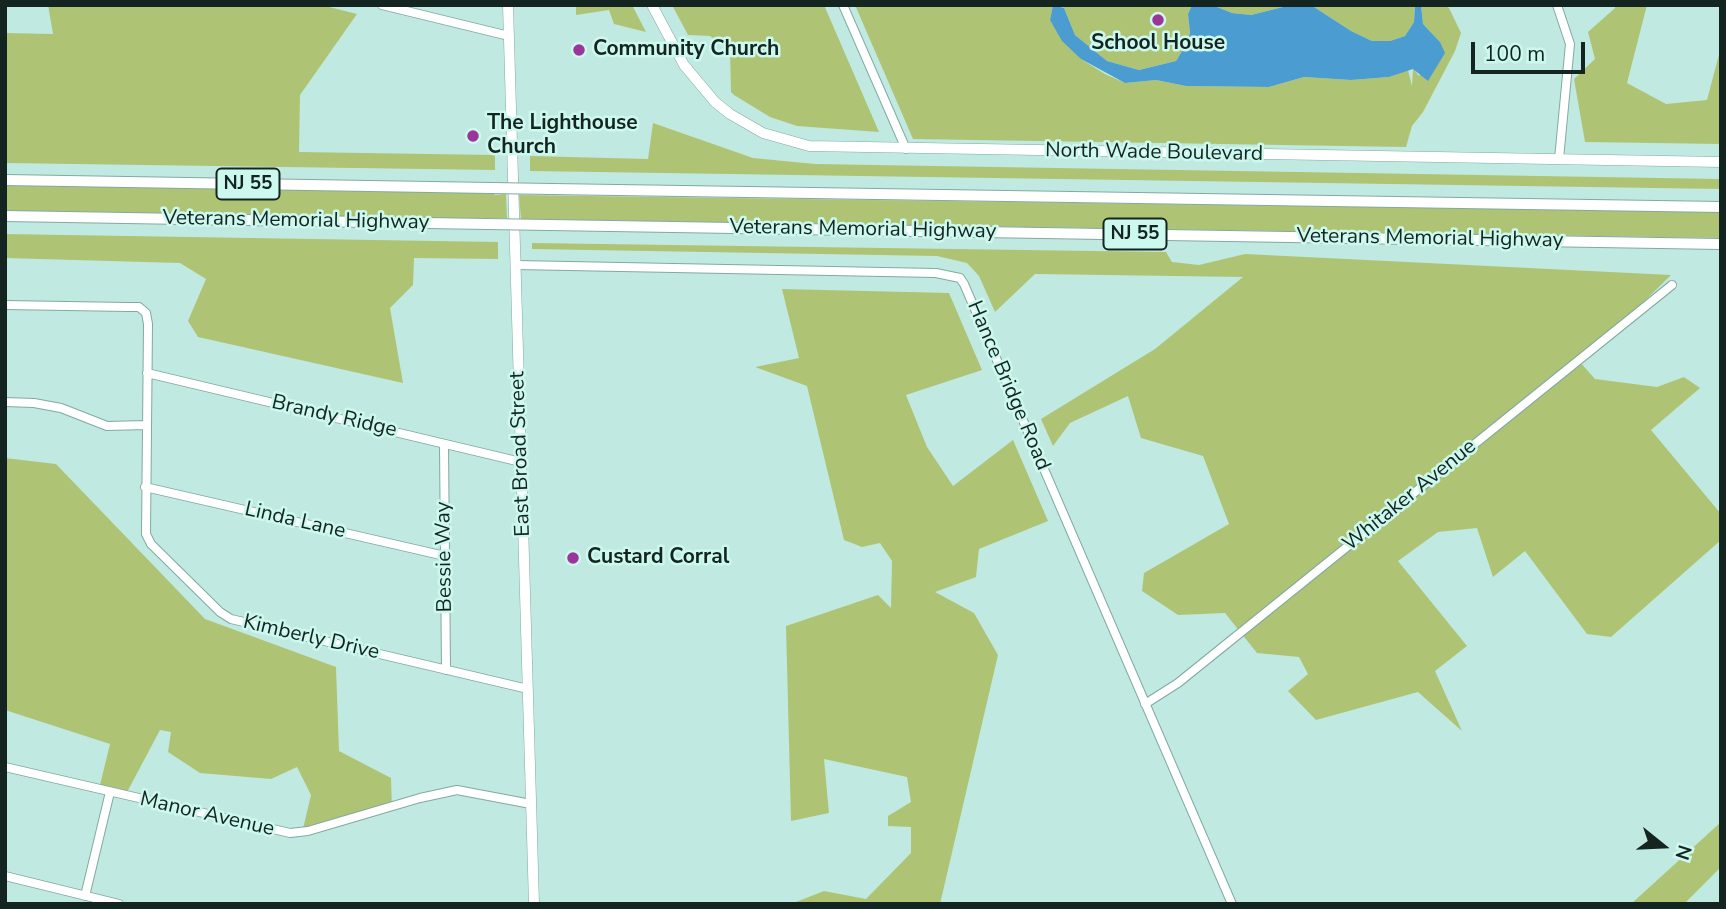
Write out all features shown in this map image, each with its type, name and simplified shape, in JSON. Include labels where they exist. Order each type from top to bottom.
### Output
[{"type":"highway","name":"Veterans Memorial Highway","points":[[5,180],[1721,207]]},
{"type":"highway","name":"Veterans Memorial Highway","points":[[5,216],[1721,244]]},
{"type":"main road","name":"East Broad Street","points":[[508,5],[534,904]]},
{"type":"main road","name":"North Wade Boulevard","points":[[652,5],[689,72],[715,102],[745,123],[773,137],[809,146],[1721,162]]},
{"type":"street","points":[[382,5],[404,8],[509,36]]},
{"type":"street","points":[[843,5],[906,149]]},
{"type":"street","points":[[1557,5],[1570,44],[1559,159]]},
{"type":"street","name":"Hance Bridge Road","points":[[516,265],[936,273],[960,278],[1232,904]]},
{"type":"street","name":"Whitaker Avenue","points":[[1145,704],[1188,675],[1672,285]]},
{"type":"street","name":"Kimberly Drive","points":[[5,304],[139,307],[146,313],[146,534],[150,544],[220,612],[231,619],[528,689]]},
{"type":"street","name":"Brandy Ridge","points":[[147,373],[521,462]]},
{"type":"street","points":[[5,402],[61,408],[107,426],[146,425]]},
{"type":"street","name":"Bessie Way","points":[[444,444],[446,670]]},
{"type":"street","name":"Linda Lane","points":[[145,487],[445,556]]},
{"type":"street","name":"Manor Avenue","points":[[5,767],[290,833],[308,831],[420,798],[457,790],[531,804]]},
{"type":"street","points":[[85,896],[110,792]]},
{"type":"street","points":[[5,876],[119,904]]},
{"type":"green space","points":[[48,5],[321,5],[357,14],[300,95],[299,152],[495,155],[495,170],[5,163],[5,33],[53,34]]},
{"type":"green space","points":[[576,5],[632,5],[646,32],[614,24],[609,10],[576,15]]},
{"type":"green space","points":[[672,5],[824,5],[879,132],[797,126],[770,117],[734,95],[731,92],[730,51],[710,36],[688,35]]},
{"type":"green space","points":[[855,5],[1053,5],[1050,20],[1081,59],[1105,74],[1125,83],[1156,80],[1186,86],[1269,87],[1304,77],[1351,80],[1389,77],[1408,70],[1412,86],[1413,68],[1419,76],[1440,42],[1423,24],[1421,5],[1444,5],[1449,8],[1461,33],[1455,51],[1423,112],[1412,126],[1406,147],[913,139]]},
{"type":"green space","points":[[1059,5],[1192,5],[1188,14],[1190,33],[1176,61],[1139,70],[1107,61],[1075,35],[1064,8]]},
{"type":"green space","points":[[1212,5],[1291,5],[1251,15],[1232,13]]},
{"type":"green space","points":[[1311,5],[1415,5],[1414,22],[1405,36],[1390,41],[1372,41]]},
{"type":"green space","points":[[1615,5],[1647,5],[1627,83],[1666,104],[1707,100],[1721,47],[1721,144],[1585,142],[1574,79],[1595,59],[1588,32],[1615,8]]},
{"type":"green space","points":[[653,123],[753,158],[815,164],[1721,179],[1721,189],[530,171],[530,156],[648,159]]},
{"type":"green space","points":[[5,184],[491,192],[495,195],[506,194],[507,218],[488,218],[487,221],[5,213]]},
{"type":"green space","points":[[519,195],[1721,212],[1721,238],[521,219]]},
{"type":"green space","points":[[5,234],[498,242],[498,259],[414,258],[413,285],[390,308],[403,383],[198,337],[188,321],[206,279],[180,263],[5,258]]},
{"type":"green space","points":[[532,243],[1166,252],[1172,262],[1199,265],[1245,254],[1671,275],[1606,339],[1579,361],[1595,379],[1657,387],[1684,377],[1700,388],[1651,430],[1721,514],[1721,540],[1611,637],[1587,634],[1525,551],[1493,577],[1477,528],[1438,532],[1398,561],[1467,646],[1435,671],[1462,731],[1418,692],[1316,720],[1288,691],[1308,674],[1299,657],[1257,653],[1225,613],[1178,615],[1142,591],[1144,573],[1229,524],[1203,456],[1141,438],[1128,396],[1070,423],[1053,446],[1041,419],[1155,349],[1243,277],[1035,274],[995,312],[979,276],[967,263],[937,256],[532,249]]},
{"type":"green space","points":[[782,289],[949,293],[982,370],[906,395],[927,447],[953,486],[1013,440],[1048,521],[979,549],[976,577],[935,592],[974,613],[998,655],[940,904],[791,904],[824,891],[866,899],[911,853],[911,827],[888,826],[888,816],[911,802],[907,777],[824,759],[829,813],[791,821],[786,626],[878,595],[891,608],[892,561],[880,543],[862,547],[844,540],[807,386],[755,367],[799,358]]},
{"type":"green space","points":[[5,458],[56,464],[205,619],[336,667],[339,751],[391,778],[392,810],[302,833],[311,795],[297,767],[271,779],[200,773],[168,752],[171,732],[160,730],[125,796],[99,789],[110,744],[5,710]]},
{"type":"green space","points":[[1721,822],[1721,867],[1684,904],[1631,904]]},
{"type":"water","points":[[1053,5],[1064,8],[1075,35],[1107,61],[1139,70],[1176,61],[1190,33],[1188,14],[1192,5],[1212,5],[1232,13],[1251,15],[1291,5],[1311,5],[1372,41],[1390,41],[1405,36],[1414,22],[1415,5],[1421,5],[1423,24],[1440,42],[1445,53],[1428,81],[1413,69],[1389,77],[1351,80],[1304,77],[1269,87],[1186,86],[1156,80],[1125,83],[1081,59],[1062,41],[1050,20]]},
{"type":"place","name":"School House","points":[[1158,20]]},
{"type":"place","name":"Community Church","points":[[579,50]]},
{"type":"place","name":"The Lighthouse Church","points":[[473,136]]},
{"type":"place","name":"Custard Corral","points":[[573,558]]}]
